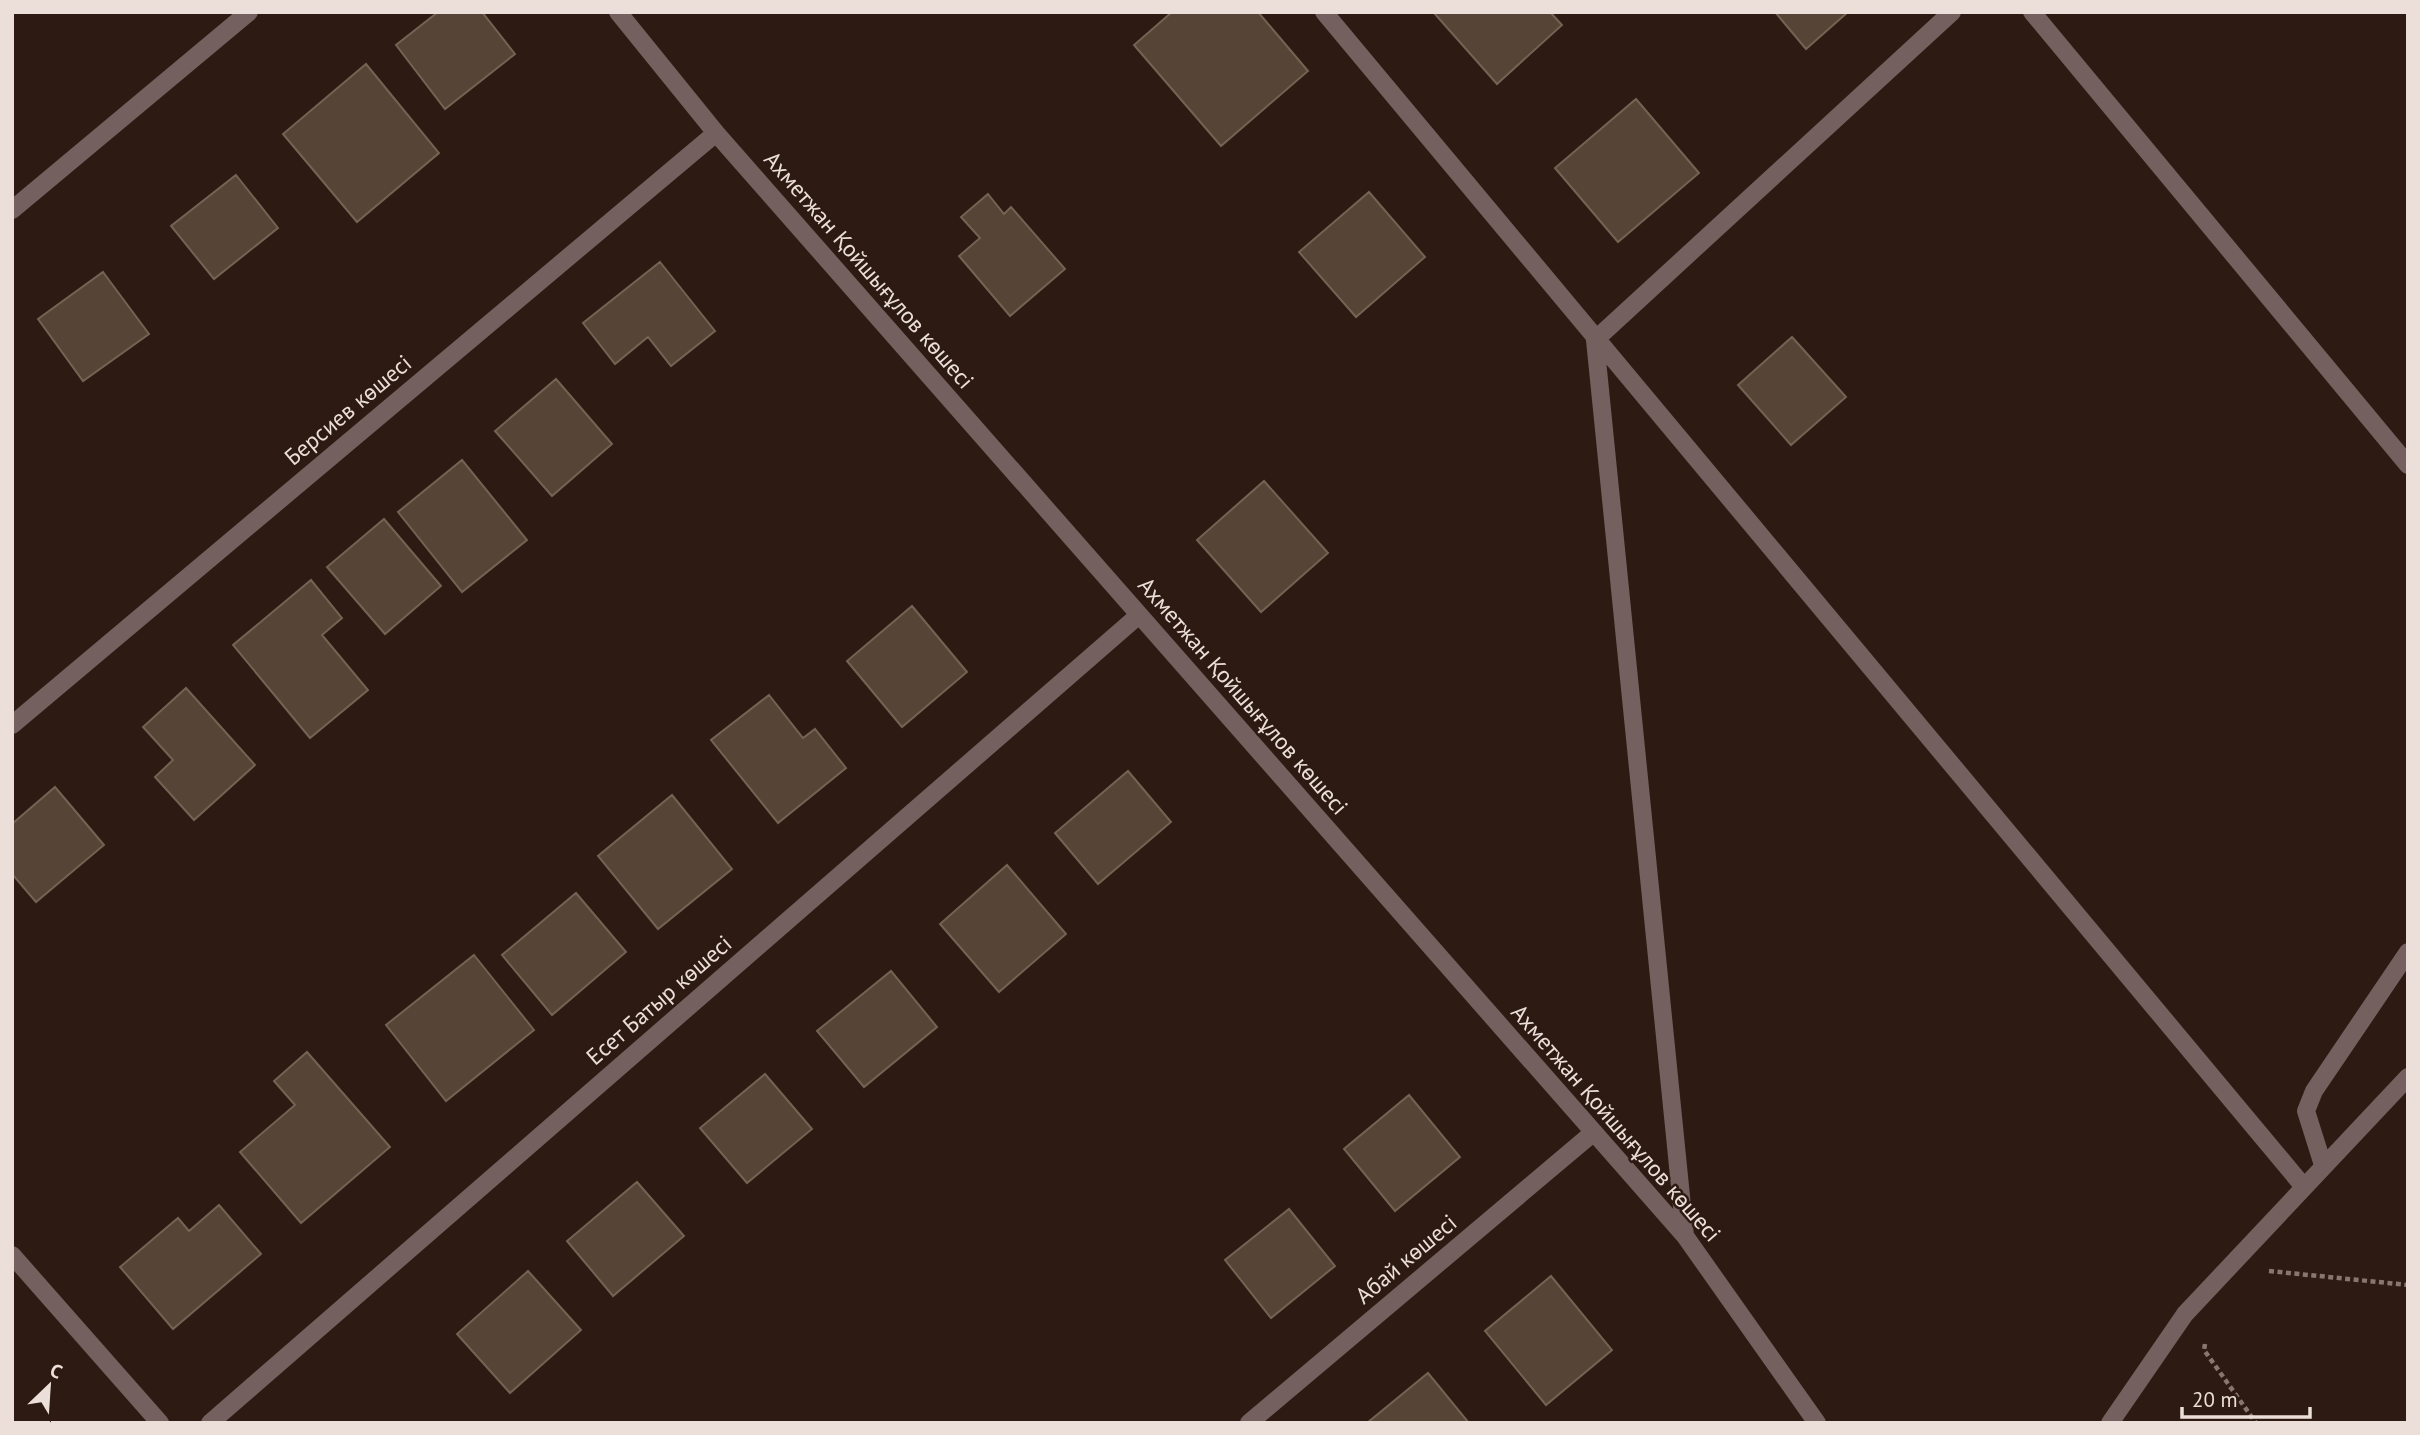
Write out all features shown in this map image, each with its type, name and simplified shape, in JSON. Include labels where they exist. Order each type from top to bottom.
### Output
[{"type":"street","points":[[12,210],[249,12]]},
{"type":"street","name":"Ахметжан Қойшығұлов көшесі","points":[[618,12],[716,133],[1685,1236],[1817,1423]]},
{"type":"street","points":[[1324,12],[2304,1187]]},
{"type":"street","points":[[1595,340],[1952,12]]},
{"type":"street","points":[[2032,12],[2408,466]]},
{"type":"street","name":"Берсиев көшесі","points":[[12,725],[716,133]]},
{"type":"street","points":[[1595,340],[1685,1236]]},
{"type":"street","name":"Есет Батыр көшесі","points":[[210,1423],[1139,615]]},
{"type":"street","points":[[2323,1165],[2306,1111],[2314,1091],[2408,952]]},
{"type":"street","points":[[2109,1423],[2185,1314],[2408,1077]]},
{"type":"street","name":"Абай көшесі","points":[[1249,1423],[1594,1132]]},
{"type":"street","points":[[12,1255],[159,1423]]},
{"type":"path","points":[[2229,1267],[2408,1285]]},
{"type":"path","points":[[2207,1338],[2204,1350],[2256,1423]]},
{"type":"building","points":[[438,12],[482,12],[515,54],[445,109],[396,45]]},
{"type":"building","points":[[1172,12],[1258,12],[1308,71],[1221,146],[1134,45]]},
{"type":"building","points":[[1550,12],[1562,25],[1497,84],[1434,13]]},
{"type":"building","points":[[1775,12],[1848,12],[1806,49]]},
{"type":"building","points":[[366,64],[439,153],[357,222],[283,134]]},
{"type":"building","points":[[1636,99],[1699,173],[1618,242],[1555,168]]},
{"type":"building","points":[[236,175],[278,228],[214,279],[171,226]]},
{"type":"building","points":[[1369,192],[1425,257],[1356,317],[1299,252]]},
{"type":"building","points":[[988,194],[1004,214],[1011,207],[1065,269],[1010,316],[959,256],[980,238],[961,217]]},
{"type":"building","points":[[660,262],[715,331],[671,366],[648,337],[615,364],[583,323]]},
{"type":"building","points":[[103,272],[149,334],[83,381],[38,319]]},
{"type":"building","points":[[1792,337],[1846,397],[1791,445],[1738,385]]},
{"type":"building","points":[[556,379],[612,444],[552,496],[495,431]]},
{"type":"building","points":[[462,460],[527,540],[462,592],[398,512]]},
{"type":"building","points":[[1264,481],[1328,553],[1261,612],[1197,540]]},
{"type":"building","points":[[384,519],[441,586],[385,634],[327,567]]},
{"type":"building","points":[[311,580],[342,618],[322,635],[368,690],[310,738],[233,645]]},
{"type":"building","points":[[912,606],[967,672],[902,727],[847,661]]},
{"type":"building","points":[[186,688],[255,765],[194,820],[155,777],[173,760],[143,727]]},
{"type":"building","points":[[769,695],[803,738],[815,729],[846,768],[778,823],[711,740]]},
{"type":"building","points":[[1128,771],[1171,822],[1098,884],[1055,833]]},
{"type":"building","points":[[55,787],[104,845],[36,902],[12,874],[12,824]]},
{"type":"building","points":[[672,795],[732,869],[658,929],[598,856]]},
{"type":"building","points":[[1007,865],[1066,934],[999,992],[940,924]]},
{"type":"building","points":[[576,893],[626,952],[552,1015],[502,955]]},
{"type":"building","points":[[474,955],[534,1030],[446,1101],[386,1025]]},
{"type":"building","points":[[891,971],[937,1027],[864,1087],[817,1031]]},
{"type":"building","points":[[307,1052],[390,1147],[301,1223],[240,1152],[295,1105],[274,1081]]},
{"type":"building","points":[[765,1074],[812,1129],[747,1183],[700,1128]]},
{"type":"building","points":[[1409,1095],[1460,1157],[1395,1211],[1344,1149]]},
{"type":"building","points":[[637,1182],[684,1236],[613,1296],[567,1241]]},
{"type":"building","points":[[219,1205],[261,1254],[173,1329],[120,1267],[178,1218],[189,1231]]},
{"type":"building","points":[[1289,1209],[1335,1266],[1271,1318],[1225,1260]]},
{"type":"building","points":[[528,1271],[581,1330],[510,1393],[457,1334]]},
{"type":"building","points":[[1551,1276],[1612,1350],[1546,1405],[1485,1331]]},
{"type":"building","points":[[1428,1373],[1469,1423],[1367,1423]]}]
